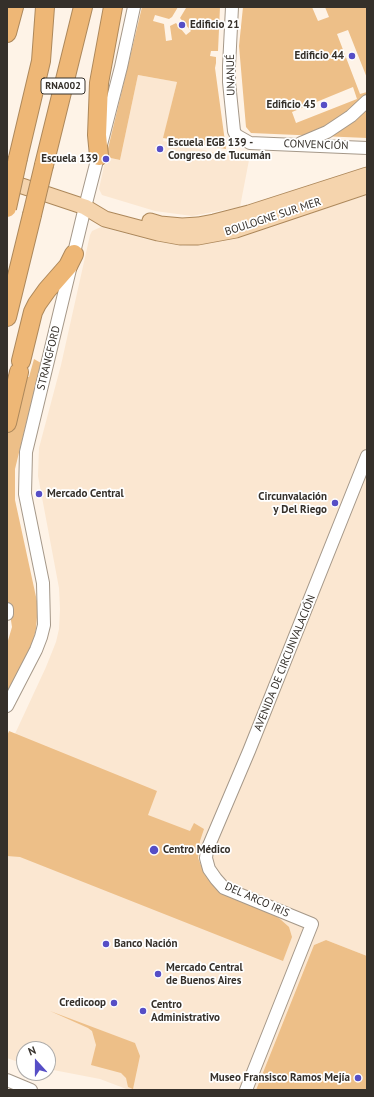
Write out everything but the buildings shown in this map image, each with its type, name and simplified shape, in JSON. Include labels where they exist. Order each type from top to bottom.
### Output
[{"type":"highway","points":[[7,32],[14,7]]},
{"type":"highway","name":"RNA002","points":[[7,209],[41,61],[44,7]]},
{"type":"highway","name":"RNA002","points":[[7,317],[83,7]]},
{"type":"highway","points":[[98,156],[97,135],[99,83],[113,7]]},
{"type":"highway","points":[[7,422],[33,312],[47,290],[68,266],[74,254]]},
{"type":"main road","name":"BOULOGNE SUR MER","points":[[85,208],[108,209],[160,224],[182,226],[198,225],[249,213],[367,175]]},
{"type":"main road","name":"BOULOGNE SUR MER","points":[[7,181],[85,208],[105,219],[158,233],[180,237],[198,237],[242,228],[367,186]]},
{"type":"street","name":"STRANGFORD","points":[[7,706],[36,650],[44,625],[43,583],[25,494],[26,452],[121,67],[134,7]]},
{"type":"street","name":"UNANUÉ","points":[[232,7],[229,82],[234,131],[236,135],[242,139]]},
{"type":"street","points":[[296,145],[327,132],[351,116],[367,101]]},
{"type":"street","name":"CONVENCIÓN","points":[[242,139],[250,143],[367,148]]},
{"type":"street","name":"AVENIDA DE CIRCUNVALACIÓN","points":[[209,869],[206,858],[207,850],[249,751],[367,456]]},
{"type":"street","points":[[7,609],[7,614]]},
{"type":"street","name":"DEL ARCO IRIS","points":[[209,869],[224,888],[231,892],[312,924],[246,1090]]},
{"type":"street","points":[[12,1084],[31,1090]]},
{"type":"shaded area","points":[[142,7],[178,7],[169,19],[155,15],[153,21],[164,24],[166,41],[172,40],[170,26],[176,23],[186,35],[191,31],[180,18],[186,8],[184,7],[220,7],[218,51],[211,51],[210,56],[216,57],[215,68],[226,149],[163,138],[177,82],[138,75],[120,160],[106,157]]},
{"type":"shaded area","points":[[243,7],[312,7],[318,21],[329,17],[325,7],[367,7],[367,78],[348,30],[337,34],[360,94],[367,92],[367,138],[251,133],[246,127],[239,46]],"holes":[[[353,87],[357,99],[296,123],[292,112]]]},
{"type":"shaded area","name":"Escuela EGB 139 - Congreso de Tucumán","points":[[138,75],[177,82],[163,141],[249,160],[240,207],[192,216],[155,211],[102,195],[99,189],[106,157],[120,160]]},
{"type":"shaded area","name":"Mercado Central","points":[[367,195],[367,956],[326,940],[314,945],[256,1090],[129,1090],[100,1079],[56,1071],[56,1041],[16,1041],[16,1061],[7,1058],[7,751],[46,667],[56,642],[59,629],[59,588],[38,476],[39,448],[61,365],[92,231],[101,227],[146,239],[183,246],[211,242],[259,230]]},
{"type":"shaded area","points":[[34,359],[41,363],[15,469],[15,500],[38,606],[36,629],[30,653],[7,696],[7,644],[12,627],[7,595],[7,431],[22,377],[29,377]]},
{"type":"shaded area","points":[[9,731],[157,791],[148,815],[190,831],[194,823],[204,829],[200,841],[198,858],[205,875],[215,888],[271,913],[289,927],[292,937],[283,961],[20,857],[7,856],[7,736]]},
{"type":"shaded area","points":[[326,940],[367,956],[367,1090],[256,1090],[314,945]]},
{"type":"shaded area","points":[[50,1011],[135,1043],[140,1056],[133,1089],[128,1087],[126,1078],[121,1073],[91,1065],[96,1045],[92,1031]]},
{"type":"place","name":"Edificio 21","points":[[182,25]]},
{"type":"place","name":"Edificio 44","points":[[352,56]]},
{"type":"place","name":"Edificio 45","points":[[324,105]]},
{"type":"place","name":"Escuela EGB 139 - Congreso de Tucumán","points":[[160,149]]},
{"type":"place","name":"Escuela 139","points":[[106,159]]},
{"type":"place","name":"Mercado Central","points":[[39,494]]},
{"type":"place","name":"Circunvalación y Del Riego","points":[[335,503]]},
{"type":"place","name":"Centro Médico","points":[[154,850]]},
{"type":"place","name":"Banco Nación","points":[[106,944]]},
{"type":"place","name":"Mercado Central de Buenos Aires","points":[[158,974]]},
{"type":"place","name":"Credicoop","points":[[114,1003]]},
{"type":"place","name":"Centro Administrativo","points":[[143,1011]]},
{"type":"place","name":"Museo Fransisco Ramos Mejía","points":[[358,1078]]}]
